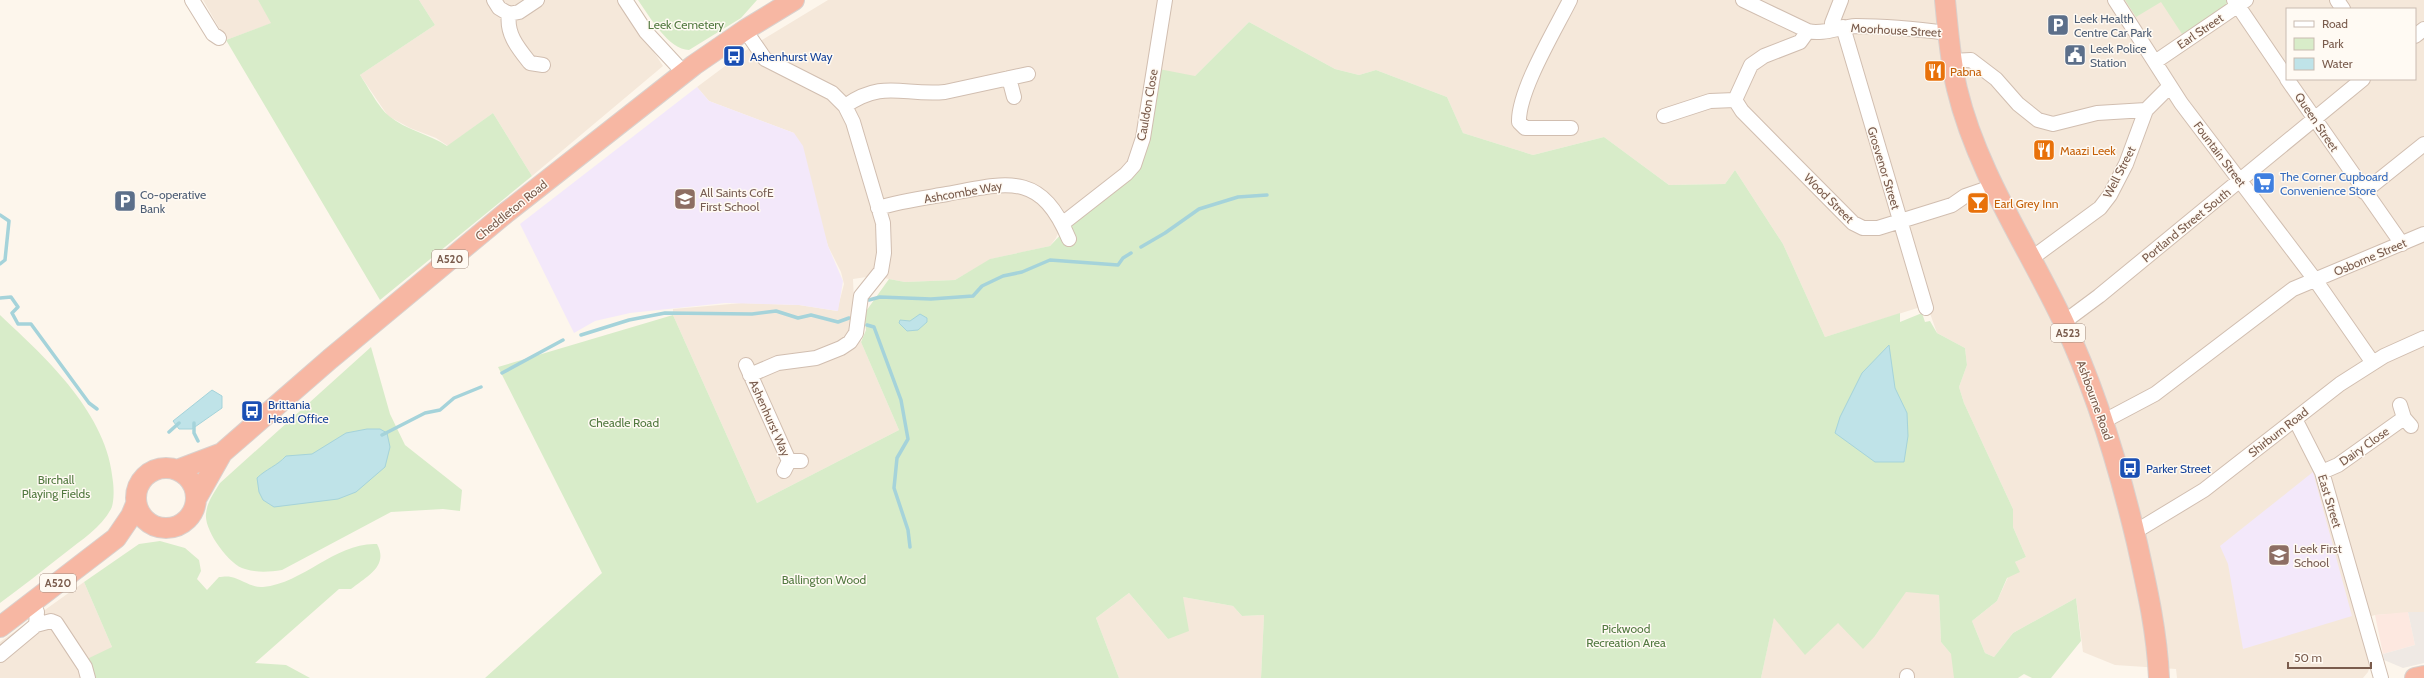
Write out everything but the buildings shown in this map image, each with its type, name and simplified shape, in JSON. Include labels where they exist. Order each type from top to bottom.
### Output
[{"type":"highway","name":"Cheddleton Road","points":[[116,538],[156,527],[166,528],[181,524],[191,515],[196,498],[222,453],[312,374],[501,217],[684,73],[745,30],[794,0]]},
{"type":"highway","name":"Ashbourne Road","points":[[1945,0],[1951,61],[1966,119],[1994,186],[2064,322],[2104,421],[2134,530],[2158,652],[2158,678]]},
{"type":"highway","name":"Cheddleton Road","points":[[0,628],[116,538],[131,516],[136,504],[137,488],[149,473],[161,468],[177,470],[222,453]]},
{"type":"highway","points":[[177,470],[191,482],[196,498]]},
{"type":"highway","points":[[136,504],[143,518],[156,527]]},
{"type":"highway","points":[[2415,678],[2424,676]]},
{"type":"street","points":[[192,0],[214,34],[219,38]]},
{"type":"street","points":[[494,0],[500,8],[509,14],[519,12],[538,0]]},
{"type":"street","points":[[625,0],[646,32],[684,73]]},
{"type":"street","name":"Cauldon Close","points":[[1062,224],[1126,174],[1134,165],[1143,138],[1165,0]]},
{"type":"street","points":[[1570,0],[1524,95],[1519,113],[1519,122],[1525,128],[1532,129],[1571,128]]},
{"type":"street","points":[[1664,116],[1710,101],[1735,100],[1750,65],[1764,56],[1800,42],[1808,31],[1743,0]]},
{"type":"street","points":[[1837,28],[1832,23],[1841,0]]},
{"type":"street","name":"Fountain Street","points":[[2115,0],[2170,86],[2316,280],[2373,362]]},
{"type":"street","name":"Earl Street","points":[[2155,62],[2239,2]]},
{"type":"street","name":"Queen Street","points":[[2239,2],[2286,77]]},
{"type":"street","points":[[509,14],[508,27],[520,49],[530,63],[544,65]]},
{"type":"street","name":"Moorhouse Street","points":[[1808,31],[1817,33],[1837,28],[1891,27],[1948,33]]},
{"type":"street","name":"Grosvenor Street","points":[[1837,28],[1901,221],[1926,308]]},
{"type":"street","points":[[2416,35],[2424,29]]},
{"type":"street","name":"Ashenhurst Way","points":[[745,30],[765,59],[832,93],[845,106],[853,122],[883,223],[884,253],[881,271],[861,296],[856,333],[850,342],[816,358],[778,363],[748,370],[792,465]]},
{"type":"street","points":[[1951,61],[1971,60],[1996,79],[2018,104],[2038,120],[2053,124],[2097,113],[2146,110]]},
{"type":"street","points":[[845,106],[864,94],[878,90],[893,89],[931,93],[1028,74]]},
{"type":"street","points":[[1009,78],[1014,97]]},
{"type":"street","name":"Queen Street","points":[[2288,80],[2364,192],[2402,244]]},
{"type":"street","name":"Portland Street South","points":[[2064,322],[2070,320],[2361,80]]},
{"type":"street","name":"Well Street","points":[[2032,258],[2100,208],[2110,195],[2126,164],[2146,110],[2170,86]]},
{"type":"street","name":"Wood Street","points":[[1735,100],[1742,110],[1853,223],[1870,229],[1952,205],[1965,196],[1994,186]]},
{"type":"street","points":[[2364,192],[2424,144]]},
{"type":"street","name":"Ashcombe Way","points":[[878,208],[988,186],[1013,184],[1038,194],[1052,206],[1069,239]]},
{"type":"street","name":"Osborne Street","points":[[2316,280],[2424,234]]},
{"type":"street","points":[[2104,421],[2155,394],[2294,289],[2316,280]]},
{"type":"street","name":"Shirburn Road","points":[[2134,530],[2143,527],[2204,490],[2340,384],[2373,362],[2424,338]]},
{"type":"street","name":"Dairy Close","points":[[2322,472],[2338,465],[2405,416]]},
{"type":"street","name":"East Street","points":[[2295,420],[2322,472],[2381,678]]},
{"type":"street","points":[[32,604],[37,612],[36,625]]},
{"type":"street","points":[[0,655],[36,625],[51,621],[56,623],[85,667],[88,678]]},
{"type":"shaded area","points":[[203,0],[258,0],[272,23],[226,40]]},
{"type":"shaded area","points":[[419,0],[620,0],[663,66],[532,176],[493,113],[448,146],[436,138],[410,128],[388,116],[360,75],[435,25]]},
{"type":"shaded area","points":[[828,0],[2424,0],[2424,612],[2375,615],[2358,620],[2371,663],[2368,672],[2363,678],[2177,678],[2176,669],[2115,665],[2083,652],[2076,598],[2013,633],[1994,657],[1985,653],[1972,621],[1997,601],[2015,562],[2026,557],[2013,527],[2013,509],[1964,403],[1959,387],[1967,365],[1965,348],[1937,333],[1927,305],[1825,337],[1783,244],[1735,170],[1725,184],[1669,185],[1604,137],[1533,155],[1463,133],[1447,97],[1376,70],[1359,75],[1335,69],[1249,22],[1195,76],[1137,156],[1069,209],[1056,238],[1050,246],[991,259],[955,280],[905,282],[873,276],[853,279],[855,328],[899,430],[757,503],[673,315],[673,309],[742,303],[799,305],[837,311],[844,284],[841,272],[828,246],[794,133],[709,101],[697,87],[752,46]]},
{"type":"shaded area","name":"All Saints CofE First School","points":[[697,87],[709,101],[794,133],[803,146],[828,246],[843,281],[838,311],[799,305],[725,303],[630,313],[595,321],[574,333],[520,224]]},
{"type":"shaded area","name":"Leek First School","points":[[2313,472],[2352,616],[2243,649],[2228,564],[2220,546]]},
{"type":"shaded area","points":[[84,582],[112,647],[93,678],[0,678],[0,642]]},
{"type":"shaded area","points":[[1906,591],[1939,595],[1941,642],[1971,678],[1761,678],[1774,617],[1838,623],[1875,636]]},
{"type":"shaded area","points":[[1129,593],[1168,639],[1183,597],[1233,606],[1242,616],[1264,615],[1261,678],[1119,678],[1096,618]]},
{"type":"shaded area","points":[[2408,612],[2415,645],[2383,654],[2375,615]]},
{"type":"shaded area","points":[[2408,612],[2424,612],[2424,663],[2403,668],[2384,660],[2383,654],[2415,645]]},
{"type":"green space","points":[[258,0],[419,0],[435,25],[360,75],[381,108],[396,121],[447,146],[493,113],[532,176],[380,300],[226,40],[271,23]]},
{"type":"green space","name":"Leek Cemetery","points":[[638,0],[757,0],[741,18],[689,50],[682,49],[667,38],[660,31]]},
{"type":"green space","points":[[2125,0],[2230,0],[2233,4],[2182,34],[2161,2],[2136,17]]},
{"type":"green space","points":[[1249,22],[1335,69],[1359,75],[1376,70],[1447,97],[1463,133],[1533,155],[1604,137],[1669,185],[1725,184],[1735,170],[1783,244],[1825,337],[1900,313],[1900,322],[1922,313],[1925,322],[1930,321],[1937,333],[1965,348],[1967,365],[1959,387],[1964,403],[2013,509],[2013,527],[2026,557],[2015,562],[2020,572],[2007,578],[1997,601],[1972,621],[1985,653],[1994,657],[2013,633],[2076,598],[2081,641],[2051,678],[2032,678],[2024,674],[2018,678],[1954,678],[1951,654],[1941,642],[1939,595],[1906,592],[1875,636],[1863,649],[1838,623],[1805,655],[1774,618],[1761,678],[1261,678],[1264,615],[1242,616],[1233,606],[1183,597],[1189,631],[1168,639],[1129,593],[1096,618],[1119,678],[485,678],[602,573],[498,367],[673,315],[757,503],[899,430],[861,342],[866,330],[864,314],[889,279],[905,282],[955,280],[990,259],[1050,246],[1069,226],[1130,177],[1159,69],[1195,76]]},
{"type":"green space","name":"Birchall Playing Fields","points":[[0,315],[55,369],[87,411],[100,433],[109,457],[114,492],[111,509],[96,528],[0,603]]},
{"type":"green space","points":[[371,347],[390,414],[405,445],[462,490],[460,511],[443,509],[391,512],[282,570],[259,572],[239,566],[225,554],[219,546],[206,521],[209,502],[213,494],[220,483]]},
{"type":"green space","points":[[160,541],[185,548],[199,560],[201,571],[197,579],[207,590],[219,577],[231,577],[259,587],[278,584],[348,549],[362,545],[377,544],[380,552],[380,558],[378,564],[369,575],[351,589],[339,589],[255,663],[286,665],[310,678],[93,678],[87,659],[112,647],[84,582],[139,544]]},
{"type":"water","points":[[920,314],[927,318],[927,322],[918,330],[907,331],[899,323],[900,320],[910,321]]},
{"type":"water","points":[[1889,345],[1895,388],[1907,413],[1908,436],[1904,462],[1875,462],[1835,433],[1840,417],[1862,373]]},
{"type":"water","points":[[212,390],[222,396],[222,408],[192,429],[179,429],[173,421]]},
{"type":"water","points":[[367,429],[380,429],[387,433],[390,447],[385,467],[356,492],[338,499],[274,507],[263,500],[259,492],[257,478],[286,456],[312,454],[346,433]]},
{"type":"waterway","points":[[1141,247],[1165,233],[1199,209],[1238,197],[1267,195]]},
{"type":"waterway","points":[[0,215],[9,221],[5,260],[0,264]]},
{"type":"waterway","points":[[869,300],[880,297],[931,299],[973,296],[982,286],[1003,276],[1022,272],[1050,260],[1118,265],[1123,258],[1131,253]]},
{"type":"waterway","points":[[0,298],[11,297],[18,307],[12,313],[18,324],[31,324],[89,403],[97,409]]},
{"type":"waterway","points":[[581,335],[629,320],[665,313],[752,314],[776,311],[798,318],[811,315],[838,322],[849,318]]},
{"type":"waterway","points":[[867,325],[874,327],[901,400],[908,439],[897,458],[894,488],[908,530],[910,547]]},
{"type":"waterway","points":[[502,373],[563,340]]},
{"type":"waterway","points":[[382,435],[425,413],[440,410],[454,398],[481,387]]},
{"type":"waterway","points":[[169,432],[179,423]]},
{"type":"waterway","points":[[194,423],[194,433],[198,441]]},
{"type":"place","name":"Leek Health Centre Car Park","points":[[2058,25]]},
{"type":"place","name":"Leek Police Station","points":[[2075,55]]},
{"type":"place","name":"Ashenhurst Way","points":[[734,56]]},
{"type":"place","name":"Pabna","points":[[1935,71]]},
{"type":"place","name":"Maazi Leek","points":[[2044,150]]},
{"type":"place","name":"The Corner Cupboard Convenience Store","points":[[2264,183]]},
{"type":"place","name":"All Saints CofE First School","points":[[685,199]]},
{"type":"place","name":"Co-operative Bank","points":[[125,201]]},
{"type":"place","name":"Earl Grey Inn","points":[[1978,203]]},
{"type":"place","name":"Brittania Head Office","points":[[252,411]]},
{"type":"place","name":"Parker Street","points":[[2130,468]]},
{"type":"place","name":"Leek First School","points":[[2279,555]]},
{"type":"park label","name":"Cheadle Road","points":[[624,422]]},
{"type":"park label","name":"Ballington Wood","points":[[824,579]]},
{"type":"park label","name":"Pickwood Recreation Area","points":[[1626,635]]}]
